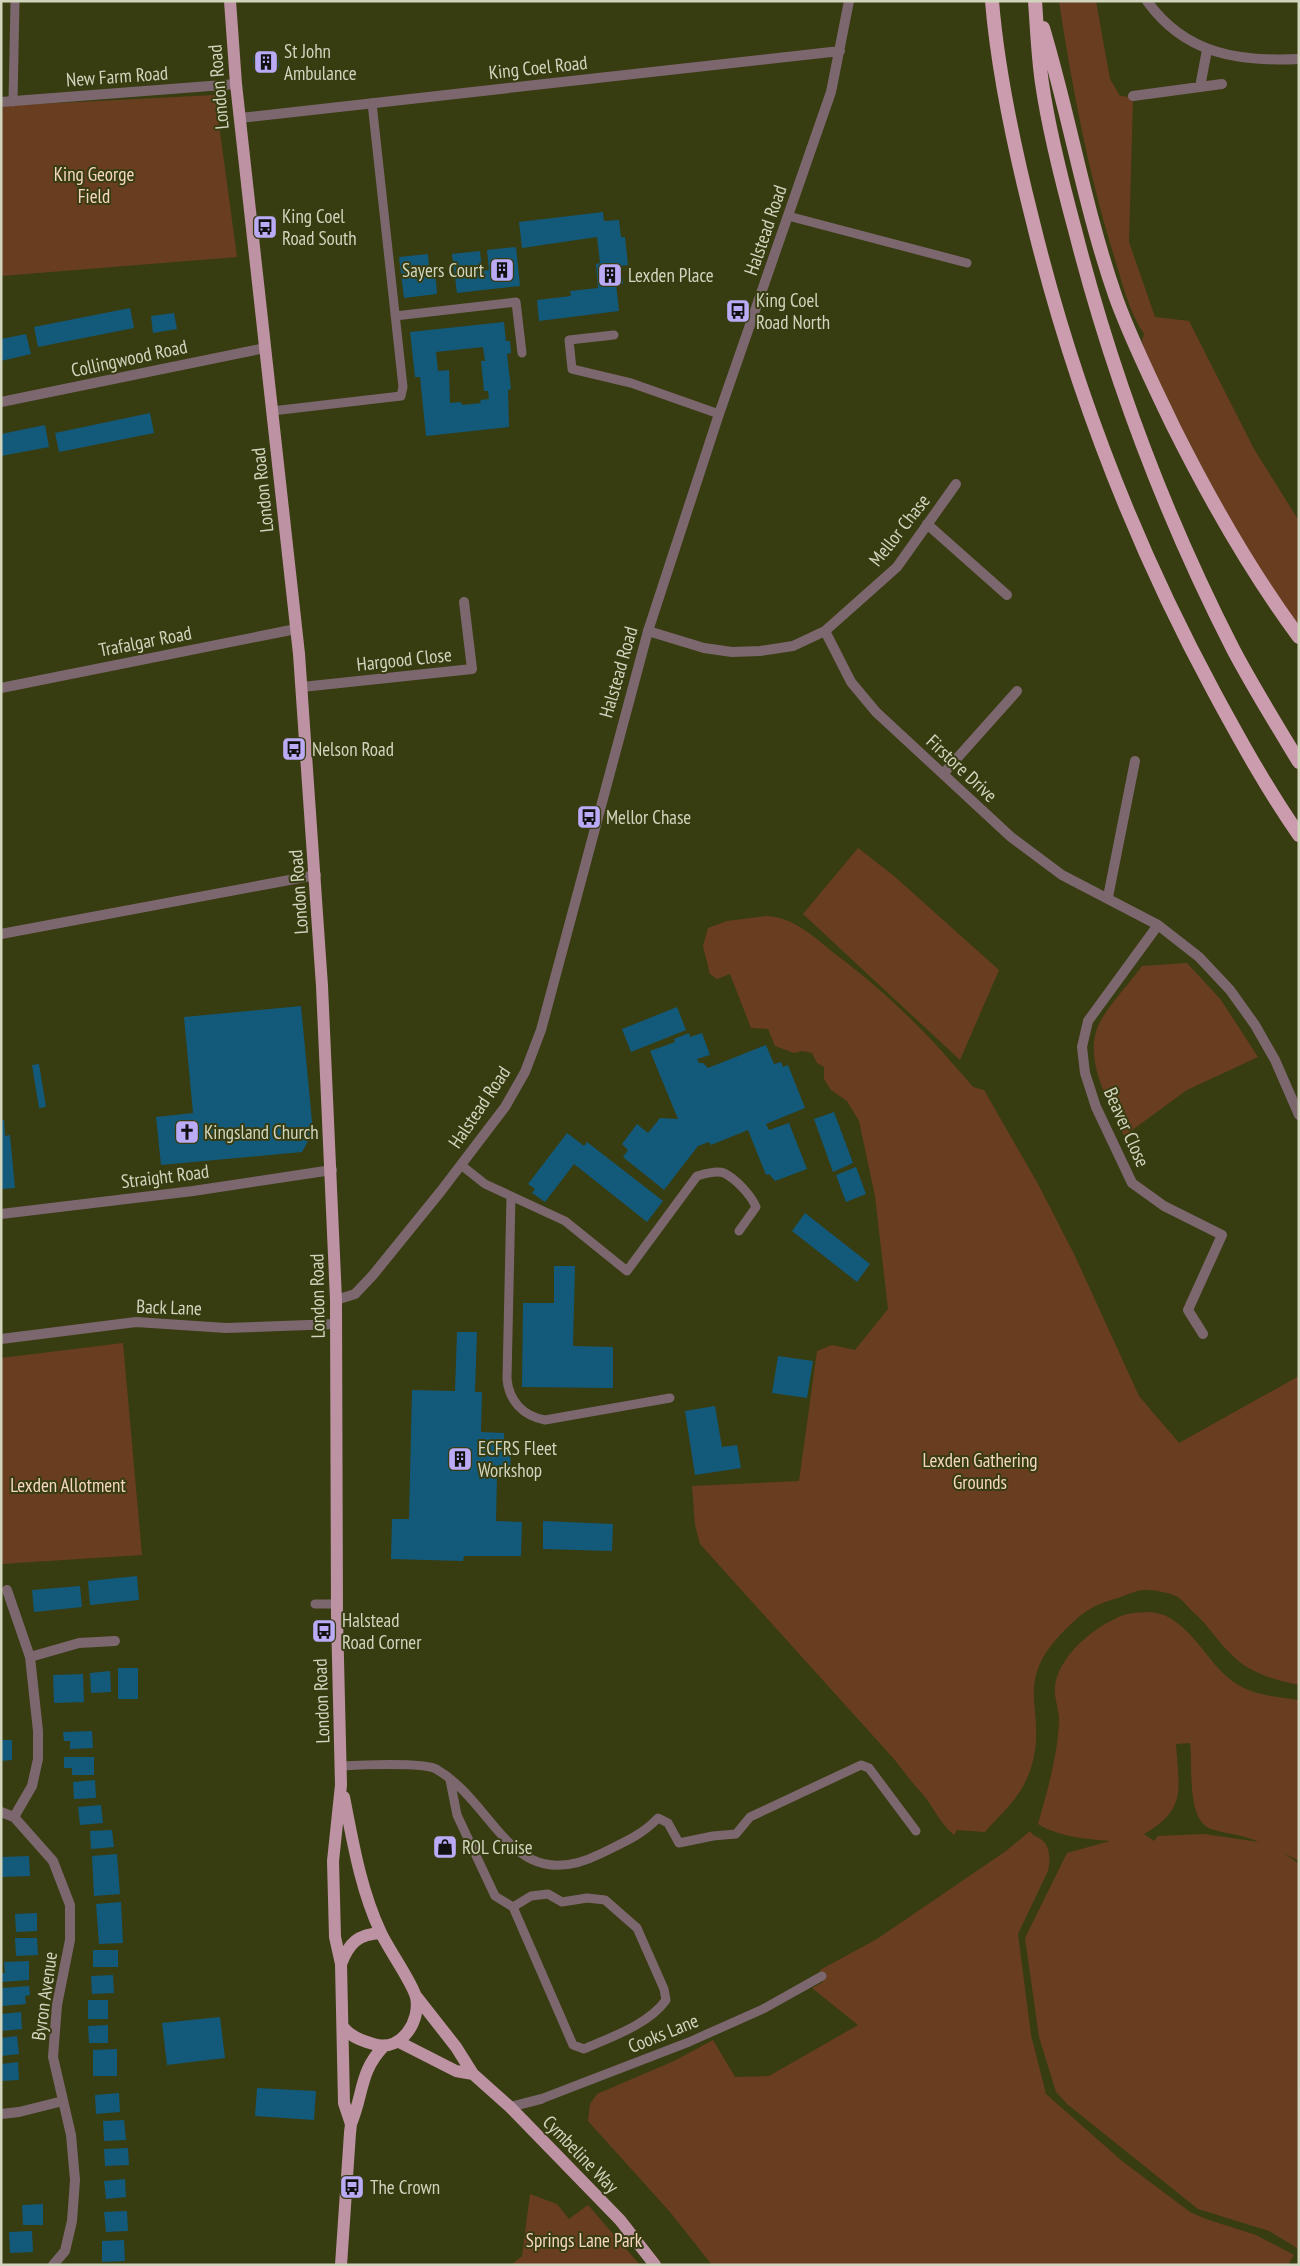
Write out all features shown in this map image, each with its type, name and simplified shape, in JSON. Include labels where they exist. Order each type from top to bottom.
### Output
[{"type":"highway","points":[[992,1],[1007,106],[1026,196],[1049,288],[1082,396],[1119,493],[1160,585],[1197,661],[1232,726],[1299,835]]},
{"type":"highway","points":[[1035,1],[1060,83],[1098,244],[1116,300],[1139,354],[1213,504],[1255,574],[1299,637]]},
{"type":"highway","points":[[1035,1],[1042,83],[1062,182],[1085,269],[1122,390],[1152,469],[1200,580],[1234,649],[1299,762]]},
{"type":"main road","name":"London Road","points":[[230,1],[236,84],[302,687],[316,875],[332,1170],[336,1300],[337,1604],[341,1785],[333,1860],[335,1937],[341,1964]]},
{"type":"main road","name":"London Road","points":[[341,1785],[356,1858],[381,1933]]},
{"type":"main road","points":[[344,2028],[358,2039],[384,2046],[399,2042],[415,2020],[416,1996],[381,1933],[361,1936],[353,1940],[347,1948],[341,1964],[344,2028],[341,2047],[344,2103],[351,2124]]},
{"type":"main road","name":"Cymbeline Way","points":[[416,1996],[456,2047],[473,2074],[510,2107],[620,2220],[655,2265]]},
{"type":"main road","name":"Cymbeline Way","points":[[399,2042],[456,2070],[473,2074]]},
{"type":"main road","points":[[341,2265],[351,2124],[359,2104],[368,2066],[384,2046]]},
{"type":"street","name":"Halstead Road","points":[[336,1300],[355,1294],[373,1275],[461,1166],[505,1107],[525,1072],[541,1030],[648,631],[719,414],[831,92],[849,1]]},
{"type":"street","points":[[1147,1],[1166,22],[1208,50],[1243,58],[1267,60],[1299,59]]},
{"type":"street","points":[[1200,87],[1208,50]]},
{"type":"street","name":"King Coel Road","points":[[240,118],[840,51]]},
{"type":"street","name":"New Farm Road","points":[[1,102],[236,84]]},
{"type":"street","points":[[1134,96],[1222,84]]},
{"type":"street","name":"Collingwood Road","points":[[1,402],[265,348]]},
{"type":"street","name":"Mellor Chase","points":[[648,631],[704,648],[732,652],[760,651],[793,646],[825,631],[897,568],[956,484]]},
{"type":"street","points":[[927,524],[1007,595]]},
{"type":"street","name":"Hargood Close","points":[[302,687],[472,670],[464,602]]},
{"type":"street","name":"Trafalgar Road","points":[[1,688],[296,629]]},
{"type":"street","name":"Firstore Drive","points":[[825,631],[851,682],[876,712],[1004,831],[1062,875],[1108,897],[1158,925],[1198,958],[1230,990],[1255,1025],[1275,1060],[1299,1115]]},
{"type":"street","points":[[943,774],[1016,691]]},
{"type":"street","points":[[1108,897],[1135,761]]},
{"type":"street","points":[[1,934],[316,875]]},
{"type":"street","name":"Beaver Close","points":[[1158,925],[1088,1022],[1082,1047],[1085,1073],[1096,1107],[1132,1183],[1164,1206],[1222,1235],[1188,1310],[1203,1334]]},
{"type":"street","name":"Straight Road","points":[[1,1214],[193,1191],[332,1170]]},
{"type":"street","name":"Back Lane","points":[[1,1339],[136,1322],[226,1328],[336,1324]]},
{"type":"street","points":[[7,1590],[30,1657],[38,1731],[38,1759],[32,1786],[14,1817]]},
{"type":"street","points":[[30,1657],[79,1643],[115,1641]]},
{"type":"street","name":"Byron Avenue","points":[[1,1812],[14,1817],[53,1861],[70,1905],[70,1940],[54,2030],[53,2057],[71,2135],[75,2180],[72,2221],[65,2251],[53,2265]]},
{"type":"street","name":"Cooks Lane","points":[[510,2107],[541,2099]]},
{"type":"street","points":[[1,2114],[19,2112],[63,2100]]},
{"type":"lane","points":[[13,102],[15,1]]},
{"type":"lane","points":[[272,411],[401,396],[403,387],[372,103]]},
{"type":"lane","points":[[788,216],[967,263]]},
{"type":"lane","points":[[395,316],[516,302],[522,353]]},
{"type":"lane","points":[[614,335],[569,340],[572,369],[630,383],[719,414]]},
{"type":"lane","points":[[461,1166],[485,1184],[565,1221],[627,1271],[697,1176],[710,1172],[723,1173],[752,1197],[756,1207],[739,1231]]},
{"type":"lane","points":[[511,1196],[507,1378],[508,1391],[514,1402],[530,1415],[546,1420],[670,1398]]},
{"type":"lane","points":[[314,1604],[337,1604]]},
{"type":"lane","points":[[341,1766],[384,1764],[434,1768],[463,1792],[511,1844],[529,1859],[543,1865],[581,1864],[644,1832],[658,1818],[668,1824],[679,1843],[713,1836],[736,1834],[750,1817],[861,1765],[869,1768],[916,1831]]},
{"type":"lane","points":[[450,1780],[457,1814],[495,1896],[513,1907],[573,2045],[584,2049],[627,2029],[659,2009],[666,2000],[664,1989],[637,1928],[604,1900],[587,1898],[562,1902],[548,1894],[531,1896],[513,1907]]},
{"type":"lane","name":"Cooks Lane","points":[[541,2099],[689,2042],[763,2009],[822,1976]]},
{"type":"green space","points":[[1059,1],[1096,1],[1110,79],[1120,96],[1130,97],[1133,100],[1129,242],[1155,317],[1189,321],[1254,449],[1299,521],[1299,632],[1224,516],[1147,358],[1142,341],[1144,334],[1138,325],[1126,295],[1088,160],[1069,65]]},
{"type":"green space","name":"King George Field","points":[[215,95],[237,257],[1,276],[1,106]]},
{"type":"green space","points":[[858,848],[894,876],[999,970],[960,1060],[803,914]]},
{"type":"green space","name":"Lexden Gathering Grounds","points":[[766,916],[776,917],[795,924],[855,969],[908,1016],[973,1087],[984,1090],[1038,1184],[1075,1256],[1139,1396],[1179,1443],[1299,1376],[1299,1685],[1271,1678],[1254,1671],[1238,1661],[1183,1601],[1176,1596],[1143,1590],[1101,1603],[1083,1614],[1064,1631],[1048,1650],[1039,1667],[1035,1683],[1036,1730],[1031,1768],[1017,1796],[985,1832],[957,1830],[954,1835],[949,1830],[894,1759],[700,1544],[695,1525],[692,1486],[799,1481],[817,1351],[832,1345],[855,1350],[888,1309],[875,1196],[859,1121],[847,1101],[831,1090],[824,1079],[824,1067],[817,1063],[812,1053],[802,1051],[794,1053],[775,1046],[768,1029],[751,1028],[730,974],[717,979],[710,974],[703,946],[708,928],[727,921]]},
{"type":"green space","points":[[1187,963],[1221,1000],[1258,1057],[1187,1090],[1124,1136],[1105,1095],[1096,1065],[1095,1036],[1100,1022],[1142,966]]},
{"type":"green space","name":"Lexden Allotment","points":[[123,1343],[142,1555],[1,1564],[1,1358]]},
{"type":"green space","points":[[1150,1612],[1164,1615],[1179,1624],[1221,1671],[1240,1686],[1261,1694],[1299,1700],[1299,1861],[1284,1853],[1299,1864],[1297,2248],[1269,2231],[1198,2209],[1067,2104],[1056,2092],[1039,2037],[1025,1938],[1067,1853],[1110,1841],[1064,1835],[1038,1824],[1051,1775],[1058,1737],[1059,1720],[1055,1694],[1056,1681],[1060,1669],[1068,1657],[1089,1635],[1124,1615]],"holes":[[[1190,1743],[1194,1804],[1203,1824],[1211,1829],[1259,1842],[1204,1834],[1158,1836],[1154,1841],[1144,1834],[1168,1816],[1174,1806],[1179,1786],[1176,1744]]]},
{"type":"green space","points":[[1030,1831],[1045,1843],[1049,1855],[1049,1863],[1048,1871],[1018,1934],[1031,2035],[1046,2094],[1122,2161],[1190,2212],[1256,2235],[1294,2255],[1288,2265],[712,2265],[670,2212],[588,2121],[590,2104],[597,2094],[674,2061],[713,2040],[735,2077],[769,2076],[858,2025],[812,1988],[823,1982],[820,1970],[877,1939],[1006,1851]]},
{"type":"green space","name":"Springs Lane Park","points":[[530,2194],[557,2204],[569,2219],[588,2205],[640,2265],[511,2265],[522,2256]]},
{"type":"building","name":"St John Ambulance","points":[[278,56],[279,67],[254,68],[253,57]]},
{"type":"building","name":"Lexden Place","points":[[603,212],[604,221],[619,220],[621,237],[625,237],[628,265],[621,266],[623,284],[616,284],[619,311],[539,321],[537,300],[571,296],[570,291],[598,288],[596,264],[600,263],[597,237],[522,248],[519,222]]},
{"type":"building","name":"Sayers Court","points":[[516,247],[520,286],[457,293],[452,254],[480,251],[482,271],[489,270],[487,250]]},
{"type":"building","points":[[428,254],[429,268],[435,267],[437,294],[404,298],[399,257]]},
{"type":"building","points":[[130,308],[134,328],[38,347],[34,327]]},
{"type":"building","points":[[174,313],[177,329],[153,333],[151,316]]},
{"type":"building","points":[[504,322],[506,341],[510,341],[511,353],[507,354],[511,389],[508,390],[509,427],[426,436],[420,377],[415,377],[410,332]],"holes":[[[483,347],[485,361],[481,361],[484,391],[488,391],[489,399],[480,400],[481,403],[462,405],[461,402],[450,403],[449,370],[438,371],[436,352]]]},
{"type":"building","points":[[26,334],[31,354],[1,361],[1,339]]},
{"type":"building","points":[[150,413],[154,433],[59,452],[55,433]]},
{"type":"building","points":[[45,425],[49,447],[1,456],[1,434]]},
{"type":"building","points":[[301,1006],[313,1132],[302,1152],[161,1165],[156,1117],[193,1113],[184,1017]]},
{"type":"building","points":[[677,1007],[686,1030],[631,1052],[622,1029]]},
{"type":"building","points":[[689,1033],[690,1037],[702,1033],[710,1055],[697,1059],[699,1063],[703,1063],[708,1068],[766,1045],[774,1064],[781,1062],[783,1067],[788,1065],[805,1108],[766,1124],[769,1130],[789,1123],[807,1169],[775,1181],[769,1174],[766,1175],[748,1130],[711,1145],[709,1142],[698,1146],[664,1190],[623,1157],[628,1150],[622,1144],[637,1124],[648,1133],[660,1118],[678,1119],[650,1051],[675,1042],[674,1039]]},
{"type":"building","points":[[39,1064],[46,1107],[39,1108],[32,1065]]},
{"type":"building","points":[[834,1112],[853,1163],[833,1172],[814,1119]]},
{"type":"building","points":[[1,1120],[4,1120],[5,1136],[10,1135],[15,1188],[1,1189]]},
{"type":"building","points":[[567,1133],[584,1146],[587,1142],[663,1201],[647,1222],[574,1164],[545,1202],[532,1193],[535,1189],[528,1184]]},
{"type":"building","points":[[856,1167],[866,1194],[846,1202],[836,1175]]},
{"type":"building","points":[[805,1213],[870,1264],[857,1282],[792,1231]]},
{"type":"building","points":[[554,1266],[575,1266],[573,1346],[613,1347],[613,1388],[522,1387],[523,1303],[554,1303]]},
{"type":"building","name":"ECFRS Fleet Workshop","points":[[457,1332],[477,1332],[475,1392],[482,1392],[481,1432],[504,1433],[504,1445],[511,1446],[510,1473],[497,1473],[496,1521],[522,1522],[521,1556],[464,1556],[463,1561],[391,1559],[392,1519],[409,1519],[412,1390],[455,1391]]},
{"type":"building","points":[[778,1356],[813,1361],[807,1398],[772,1393]]},
{"type":"building","points":[[715,1406],[722,1447],[737,1445],[741,1468],[695,1475],[685,1411]]},
{"type":"building","points":[[543,1521],[613,1524],[612,1551],[543,1549]]},
{"type":"building","points":[[137,1576],[139,1600],[90,1605],[88,1581]]},
{"type":"building","points":[[80,1586],[82,1607],[34,1612],[32,1590]]},
{"type":"building","points":[[118,1668],[138,1668],[138,1699],[118,1699]]},
{"type":"building","points":[[110,1671],[111,1692],[91,1693],[90,1673]]},
{"type":"building","points":[[83,1674],[84,1702],[54,1703],[53,1675]]},
{"type":"building","points":[[92,1731],[93,1748],[70,1749],[70,1741],[64,1741],[63,1732]]},
{"type":"building","points":[[1,1740],[12,1740],[12,1760],[1,1761]]},
{"type":"building","points":[[64,1757],[94,1757],[94,1775],[72,1775],[72,1768],[64,1768]]},
{"type":"building","points":[[95,1780],[96,1798],[74,1799],[73,1782]]},
{"type":"building","points":[[101,1805],[103,1823],[80,1825],[78,1807]]},
{"type":"building","points":[[112,1830],[114,1847],[91,1849],[90,1831]]},
{"type":"building","points":[[117,1854],[120,1894],[94,1896],[92,1856]]},
{"type":"building","points":[[29,1856],[30,1876],[1,1877],[1,1857]]},
{"type":"building","points":[[121,1902],[123,1943],[99,1944],[96,1904]]},
{"type":"building","points":[[37,1913],[37,1931],[16,1932],[15,1914]]},
{"type":"building","points":[[15,1938],[37,1938],[38,1955],[16,1956]]},
{"type":"building","points":[[93,1950],[118,1950],[118,1967],[93,1967]]},
{"type":"building","points":[[29,1961],[29,1980],[1,1982],[1,1973],[5,1973],[4,1962]]},
{"type":"building","points":[[113,1975],[114,1993],[92,1994],[91,1976]]},
{"type":"building","points":[[29,1986],[30,1995],[25,1996],[26,2004],[2,2006],[1,1988]]},
{"type":"building","points":[[88,2000],[108,2000],[108,2019],[88,2019]]},
{"type":"building","points":[[21,2012],[22,2029],[1,2031],[1,2014]]},
{"type":"building","points":[[220,2017],[225,2058],[167,2065],[162,2023]]},
{"type":"building","points":[[108,2025],[108,2043],[89,2043],[88,2026]]},
{"type":"building","points":[[17,2036],[19,2054],[1,2056],[1,2038]]},
{"type":"building","points":[[117,2049],[117,2076],[93,2076],[93,2050]]},
{"type":"building","points":[[18,2062],[19,2080],[1,2081],[1,2064]]},
{"type":"building","points":[[257,2088],[316,2091],[314,2120],[255,2116]]},
{"type":"building","points":[[119,2093],[120,2112],[96,2114],[95,2095]]},
{"type":"building","points":[[124,2120],[126,2140],[104,2141],[103,2121]]},
{"type":"building","points":[[128,2148],[129,2165],[105,2166],[104,2149]]},
{"type":"building","points":[[125,2179],[126,2197],[106,2199],[104,2181]]},
{"type":"building","points":[[43,2204],[43,2225],[23,2225],[22,2205]]},
{"type":"building","points":[[127,2211],[128,2231],[106,2232],[104,2212]]},
{"type":"building","points":[[32,2231],[33,2252],[10,2253],[9,2232]]},
{"type":"building","points":[[124,2240],[125,2261],[102,2262],[102,2241]]},
{"type":"place","name":"St John Ambulance","points":[[266,62]]},
{"type":"place","name":"King Coel Road South","points":[[265,227]]},
{"type":"place","name":"Sayers Court","points":[[502,270]]},
{"type":"place","name":"Lexden Place","points":[[610,275]]},
{"type":"place","name":"King Coel Road North","points":[[738,311]]},
{"type":"place","name":"Nelson Road","points":[[294,749]]},
{"type":"place","name":"Mellor Chase","points":[[589,817]]},
{"type":"place","name":"Kingsland Church","points":[[187,1132]]},
{"type":"place","name":"ECFRS Fleet Workshop","points":[[460,1459]]},
{"type":"place","name":"Halstead Road Corner","points":[[324,1631]]},
{"type":"place","name":"ROL Cruise","points":[[445,1847]]},
{"type":"place","name":"The Crown","points":[[352,2187]]}]
